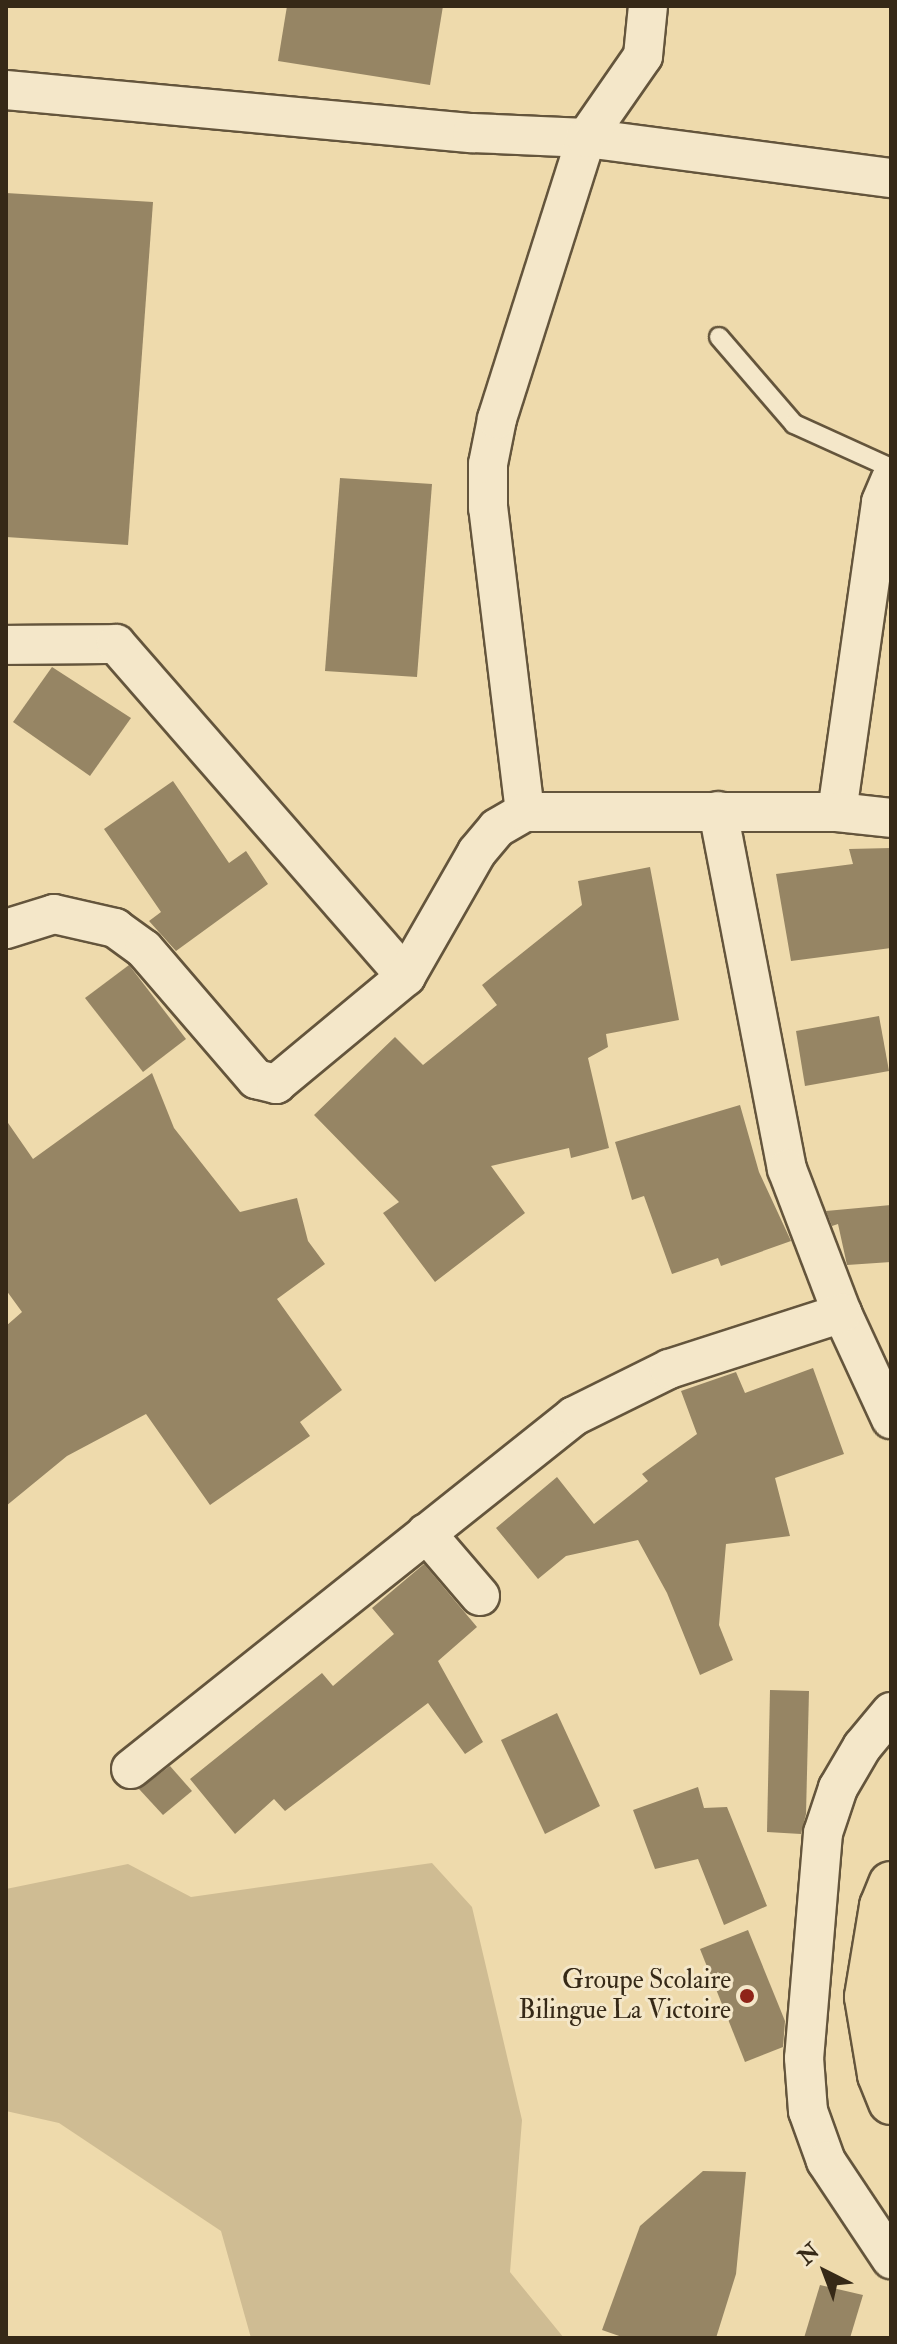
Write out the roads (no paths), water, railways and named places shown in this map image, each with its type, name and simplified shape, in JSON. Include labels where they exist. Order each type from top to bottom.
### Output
[{"type":"highway","points":[[891,1884],[882,1906],[867,1997],[880,2075],[891,2102]]},
{"type":"street","points":[[525,812],[488,508],[488,464],[497,419],[586,138],[643,56],[648,6]]},
{"type":"street","points":[[6,90],[472,133],[586,138],[891,178]]},
{"type":"street","points":[[837,812],[881,502],[891,479]]},
{"type":"street","points":[[6,645],[96,640],[116,644],[406,976]]},
{"type":"street","points":[[718,811],[787,1169],[842,1313],[891,1419]]},
{"type":"street","points":[[6,929],[54,914],[115,928],[144,949],[265,1084],[276,1084],[406,976],[477,852],[497,828],[525,812],[837,812],[891,818]]},
{"type":"street","points":[[131,1769],[574,1416],[669,1369],[842,1313]]},
{"type":"street","points":[[426,1533],[480,1596]]},
{"type":"street","points":[[891,1712],[838,1788],[823,1833],[804,2058],[808,2111],[826,2161],[891,2259]]},
{"type":"lane","points":[[719,337],[794,424],[891,468]]},
{"type":"place","name":"Groupe Scolaire Bilingue La Victoire","points":[[747,1996]]}]
